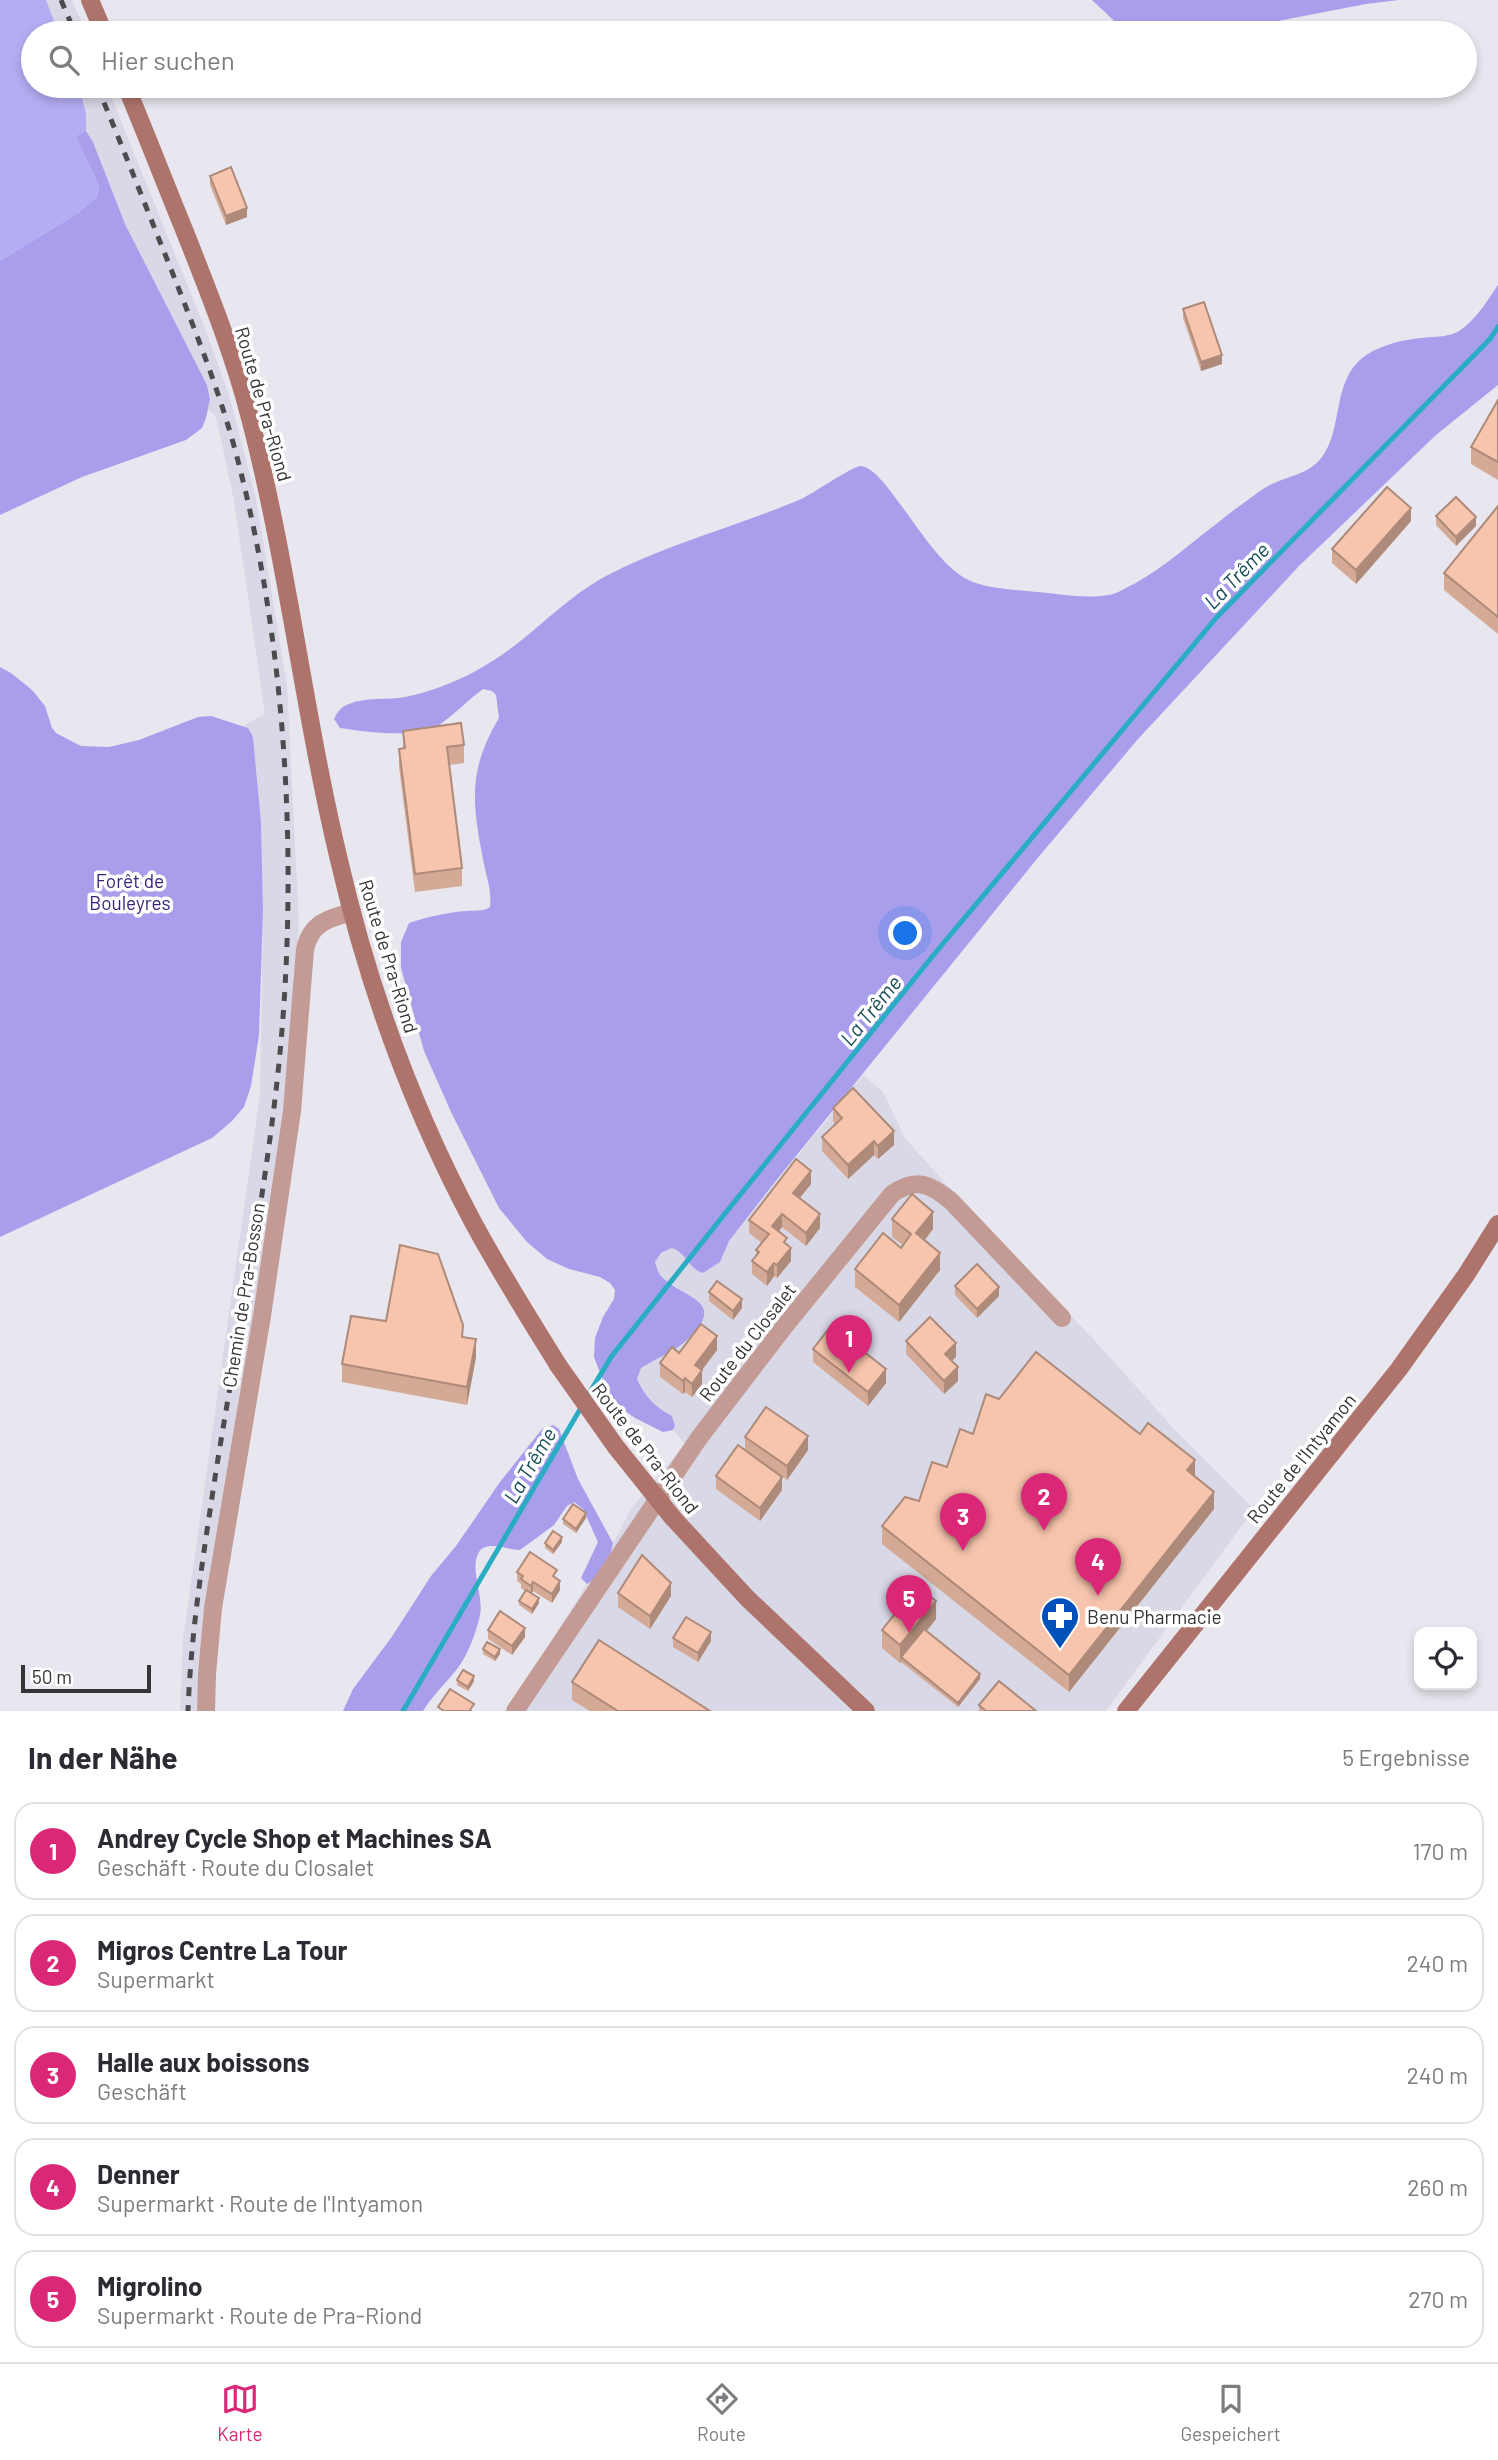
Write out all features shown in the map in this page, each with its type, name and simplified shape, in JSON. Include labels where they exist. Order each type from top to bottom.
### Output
[{"type":"main road","points":[[90,0],[99,21]]},
{"type":"main road","name":"Route de Pra-Riond","points":[[131,98],[207,287],[250,415],[327,807],[352,912],[387,1026],[426,1124],[478,1232],[558,1365],[616,1447],[673,1518],[747,1598],[866,1711]]},
{"type":"main road","name":"Route de l'Intyamon","points":[[1126,1711],[1399,1369],[1466,1275],[1498,1224]]},
{"type":"street","name":"Chemin de Pra-Bosson","points":[[206,1711],[214,1608],[260,1330],[292,1111],[305,950],[312,929],[352,912]]},
{"type":"street","name":"Route du Closalet","points":[[516,1711],[699,1438],[792,1317],[892,1194],[910,1184],[920,1184],[939,1192],[961,1211],[1062,1318]]},
{"type":"shaded area","points":[[0,0],[46,0],[54,21],[21,21],[21,98],[82,98],[86,113],[86,131],[78,136],[79,144],[99,186],[97,197],[78,213],[0,261]]},
{"type":"shaded area","points":[[46,0],[72,0],[81,21],[54,21]]},
{"type":"shaded area","points":[[82,98],[112,98],[208,336],[229,395],[256,498],[287,685],[299,924],[285,1104],[199,1671],[197,1711],[180,1711],[183,1639],[260,1094],[263,910],[261,822],[253,737],[243,726],[265,714],[234,501],[215,415],[208,410],[210,399],[207,385],[125,224],[93,142],[86,131],[86,113]]},
{"type":"shaded area","points":[[863,1075],[883,1092],[905,1138],[946,1184],[1098,1344],[1174,1429],[1254,1509],[1106,1711],[507,1711],[587,1584],[612,1554],[613,1543],[631,1509],[685,1444],[673,1430],[675,1426],[672,1416],[660,1410],[643,1394],[637,1379],[641,1368],[655,1359],[699,1301],[660,1277],[655,1262],[661,1253],[671,1248],[679,1250],[695,1270],[703,1273],[720,1262],[729,1241]]},
{"type":"green space","points":[[1092,0],[1399,0],[1277,21],[1114,21]]},
{"type":"green space","points":[[86,131],[93,142],[125,224],[207,385],[210,399],[206,418],[202,428],[186,440],[82,477],[0,515],[0,261],[78,213],[97,197],[99,186],[77,136]]},
{"type":"green space","points":[[1498,285],[1498,385],[1436,435],[1299,566],[1138,739],[1036,860],[779,1177],[729,1241],[720,1262],[703,1273],[676,1250],[671,1248],[661,1253],[655,1262],[660,1274],[698,1301],[704,1316],[688,1339],[641,1368],[637,1379],[651,1401],[672,1416],[675,1426],[673,1430],[663,1432],[635,1418],[614,1403],[594,1357],[595,1338],[614,1299],[615,1290],[600,1277],[569,1269],[547,1259],[527,1242],[499,1208],[424,1051],[401,968],[401,942],[409,923],[490,907],[476,820],[475,787],[482,754],[499,718],[496,695],[483,689],[439,725],[417,732],[391,733],[340,728],[334,719],[338,712],[344,706],[355,702],[405,697],[461,679],[506,652],[590,585],[606,576],[653,554],[799,500],[861,466],[872,471],[884,483],[941,558],[957,573],[973,582],[1005,589],[1072,596],[1115,593],[1157,570],[1260,491],[1316,464],[1329,446],[1346,381],[1361,359],[1381,347],[1397,342],[1457,332],[1478,314]]},
{"type":"green space","name":"Forêt de Bouleyres","points":[[0,667],[32,690],[45,706],[56,733],[81,746],[109,747],[139,740],[198,717],[211,716],[248,728],[253,737],[261,822],[263,910],[259,1035],[251,1086],[244,1107],[212,1138],[0,1237]]},
{"type":"green space","points":[[553,1425],[559,1429],[578,1479],[613,1543],[608,1561],[601,1572],[587,1584],[581,1578],[598,1542],[583,1509],[574,1502],[567,1506],[554,1525],[520,1550],[492,1546],[483,1548],[476,1559],[481,1607],[474,1636],[461,1663],[423,1711],[343,1711],[353,1689],[500,1482],[542,1429]]},
{"type":"building","points":[[231,167],[247,208],[226,216],[210,176]]},
{"type":"building","points":[[1204,302],[1222,355],[1201,362],[1183,309]]},
{"type":"building","points":[[1498,400],[1498,462],[1471,447]]},
{"type":"building","points":[[1387,487],[1411,508],[1356,570],[1332,549]]},
{"type":"building","points":[[1456,497],[1476,517],[1456,537],[1436,516]]},
{"type":"building","points":[[1498,506],[1498,617],[1444,573]]},
{"type":"building","points":[[461,723],[464,745],[447,747],[462,868],[415,874],[399,749],[405,748],[403,731]]},
{"type":"building","points":[[853,1088],[894,1131],[878,1146],[874,1141],[848,1165],[822,1137],[842,1118],[833,1108]]},
{"type":"building","points":[[796,1159],[811,1171],[793,1193],[820,1214],[806,1233],[782,1214],[772,1226],[787,1238],[784,1242],[791,1248],[777,1265],[774,1263],[767,1272],[752,1261],[759,1252],[756,1250],[769,1234],[749,1220]]},
{"type":"building","points":[[912,1194],[933,1212],[916,1233],[940,1253],[899,1305],[855,1269],[883,1233],[901,1248],[911,1234],[892,1219]]},
{"type":"building","points":[[400,1245],[438,1254],[463,1325],[462,1337],[476,1339],[467,1387],[342,1364],[351,1316],[386,1321]]},
{"type":"building","points":[[977,1264],[999,1287],[977,1309],[955,1286]]},
{"type":"building","points":[[717,1281],[742,1299],[733,1311],[709,1292]]},
{"type":"building","points":[[930,1317],[956,1343],[945,1354],[958,1367],[944,1381],[906,1341]]},
{"type":"building","points":[[701,1324],[717,1336],[695,1365],[702,1370],[692,1384],[685,1378],[683,1381],[660,1363],[672,1347],[679,1353]]},
{"type":"building","points":[[831,1326],[886,1369],[868,1392],[813,1349]]},
{"type":"building","points":[[1036,1352],[1140,1434],[1148,1423],[1195,1460],[1187,1470],[1214,1492],[1069,1675],[882,1526],[905,1497],[919,1501],[932,1462],[947,1467],[960,1429],[973,1434],[986,1394],[999,1399]]},
{"type":"building","points":[[766,1407],[808,1436],[787,1466],[745,1437]]},
{"type":"building","points":[[738,1445],[782,1477],[760,1508],[716,1476]]},
{"type":"building","points":[[573,1504],[586,1513],[576,1529],[563,1519]]},
{"type":"building","points":[[553,1531],[562,1537],[553,1550],[545,1543]]},
{"type":"building","points":[[530,1552],[557,1570],[553,1576],[560,1581],[552,1594],[533,1582],[531,1586],[521,1579],[523,1576],[517,1572]]},
{"type":"building","points":[[642,1555],[671,1583],[650,1616],[618,1593]]},
{"type":"building","points":[[917,1586],[936,1601],[900,1645],[882,1630]]},
{"type":"building","points":[[526,1590],[539,1598],[532,1609],[519,1601]]},
{"type":"building","points":[[500,1611],[525,1628],[512,1646],[488,1630]]},
{"type":"building","points":[[686,1617],[711,1632],[698,1653],[673,1638]]},
{"type":"building","points":[[924,1629],[980,1674],[958,1703],[901,1657]]},
{"type":"building","points":[[599,1640],[710,1711],[618,1711],[572,1682]]},
{"type":"building","points":[[487,1642],[500,1649],[495,1657],[483,1649]]},
{"type":"building","points":[[463,1670],[474,1676],[468,1687],[457,1680]]},
{"type":"building","points":[[999,1681],[1036,1711],[986,1711],[979,1705]]},
{"type":"building","points":[[450,1689],[474,1704],[471,1711],[444,1711],[438,1707]]},
{"type":"waterway","name":"La Trême","points":[[587,1397],[611,1357],[936,952],[1217,617],[1490,339],[1498,327]]},
{"type":"waterway","name":"La Trême","points":[[403,1711],[582,1406]]},
{"type":"railway","points":[[61,0],[70,21]]},
{"type":"railway","points":[[102,98],[197,337],[238,461],[256,537],[269,616],[285,778],[287,941],[275,1099],[203,1561],[188,1711]]},
{"type":"place","name":"Andrey Cycle Shop et Machines SA","points":[[849,1373]]},
{"type":"place","name":"Migros Centre La Tour","points":[[1044,1531]]},
{"type":"place","name":"Halle aux boissons","points":[[963,1551]]},
{"type":"place","name":"Denner","points":[[1098,1596]]},
{"type":"place","name":"Migrolino","points":[[909,1633]]},
{"type":"place","name":"Benu Pharmacie","points":[[1060,1650]]}]
